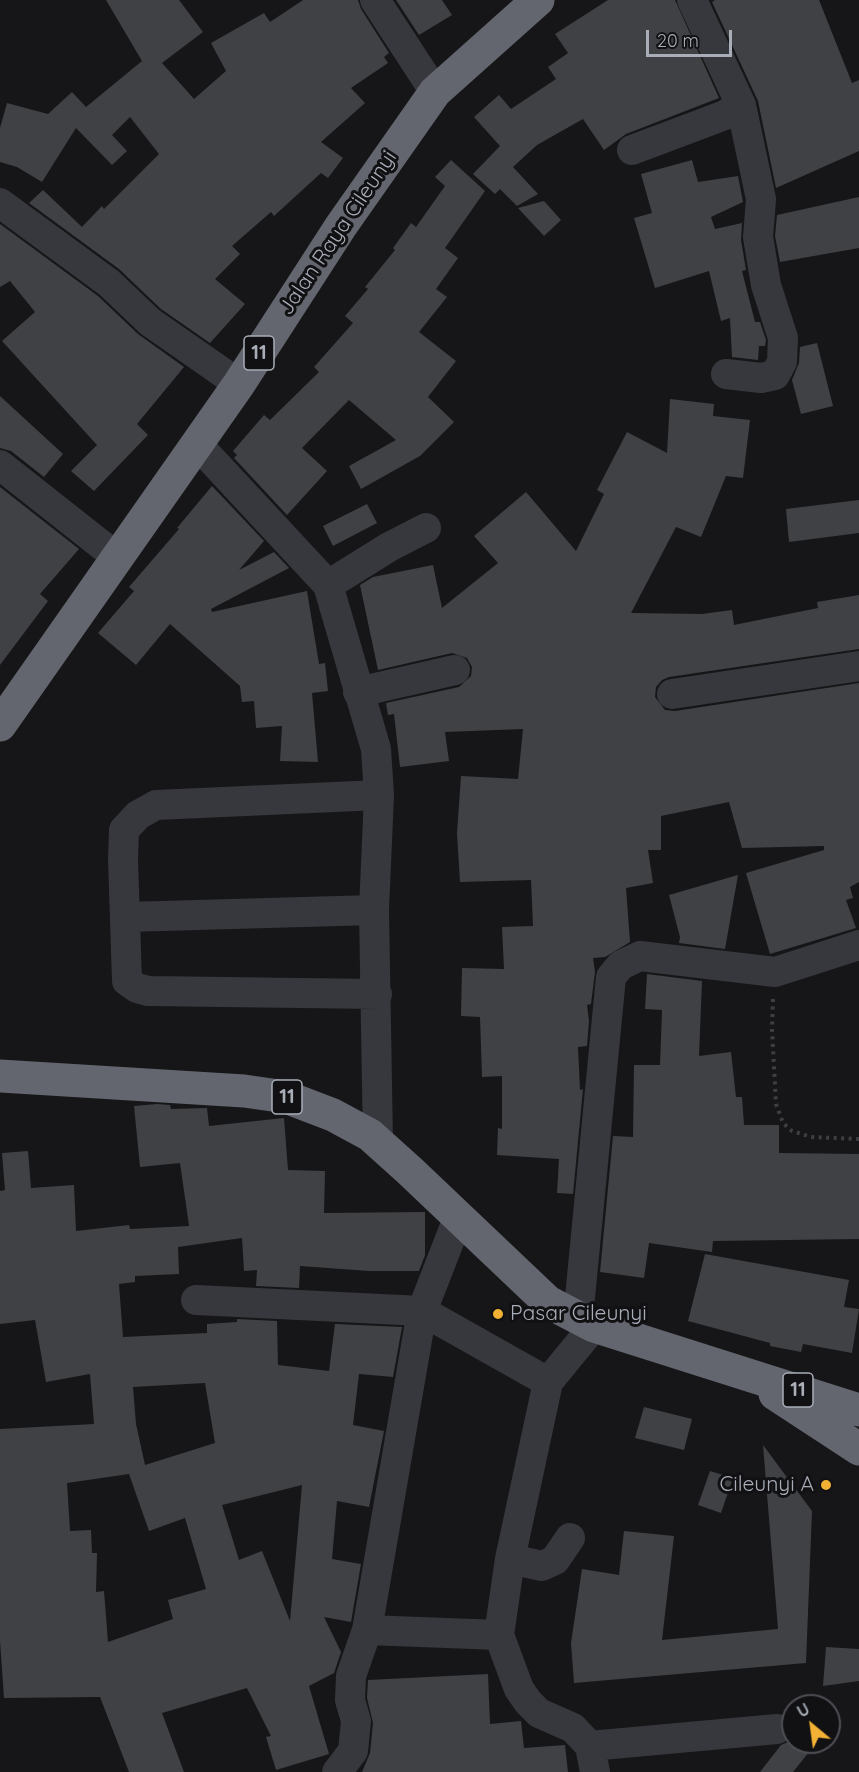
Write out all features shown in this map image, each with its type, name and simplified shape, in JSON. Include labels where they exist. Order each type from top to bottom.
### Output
[{"type":"highway","name":"Jalan Raya Cileunyi","points":[[0,725],[239,384],[341,226],[435,92],[538,0]]},
{"type":"highway","name":"11","points":[[0,1076],[244,1091],[286,1097],[333,1115],[378,1143],[459,1216],[548,1302],[586,1322],[859,1410]]},
{"type":"highway","points":[[738,1370],[859,1449]]},
{"type":"street","points":[[375,0],[435,92]]},
{"type":"street","points":[[692,0],[741,105],[761,199],[758,237],[765,285],[783,338],[782,362],[775,375],[761,378],[726,374]]},
{"type":"street","points":[[632,150],[725,115],[741,105]]},
{"type":"street","points":[[0,203],[109,283],[150,322],[239,384]]},
{"type":"street","points":[[197,444],[328,585],[376,749],[379,795],[374,910],[378,1143]]},
{"type":"street","points":[[0,465],[118,558]]},
{"type":"street","points":[[328,585],[426,528]]},
{"type":"street","points":[[672,694],[859,666]]},
{"type":"street","points":[[358,692],[455,670]]},
{"type":"street","points":[[377,994],[148,991],[137,988],[127,981],[124,830],[138,815],[156,805],[379,795]]},
{"type":"street","points":[[126,917],[374,910]]},
{"type":"street","points":[[777,1729],[592,1759],[573,1728],[539,1713],[528,1702],[519,1689],[498,1635],[510,1559],[548,1382],[586,1322],[611,977],[621,965],[640,956],[775,972],[859,945]]},
{"type":"street","points":[[338,1772],[353,1751],[356,1721],[350,1700],[351,1676],[367,1630],[422,1311],[459,1216]]},
{"type":"street","points":[[196,1300],[422,1311],[548,1382]]},
{"type":"street","points":[[510,1559],[542,1566],[555,1560],[570,1538]]},
{"type":"street","points":[[367,1630],[498,1635]]},
{"type":"path","points":[[775,972],[772,1029],[778,1113],[783,1124],[801,1135],[859,1139]]},
{"type":"building","points":[[106,0],[179,0],[203,32],[162,63],[194,99],[226,71],[211,43],[264,13],[270,22],[303,0],[358,0],[361,9],[389,53],[384,57],[388,63],[351,88],[365,103],[321,142],[343,158],[328,178],[321,173],[274,216],[271,212],[232,246],[240,254],[215,279],[245,304],[210,343],[161,309],[119,269],[29,203],[43,190],[82,227],[102,206],[104,209],[159,154],[130,117],[112,135],[127,151],[112,165],[76,128],[42,182],[17,167],[0,162],[0,128],[7,103],[48,114],[72,92],[86,107],[142,61]]},
{"type":"building","points":[[396,0],[442,0],[452,15],[419,35]]},
{"type":"building","points":[[608,0],[675,0],[719,98],[626,134],[604,150],[583,119],[537,145],[513,167],[538,194],[517,206],[500,189],[495,194],[473,174],[500,146],[474,117],[499,95],[511,109],[556,79],[548,67],[568,53],[555,34]]},
{"type":"building","points":[[715,0],[819,0],[852,83],[859,80],[859,151],[776,188],[758,101],[712,2]]},
{"type":"building","points":[[451,160],[485,191],[445,248],[458,258],[436,289],[447,297],[419,332],[456,361],[428,397],[454,422],[420,456],[361,489],[349,466],[396,440],[349,400],[302,448],[327,471],[287,515],[234,458],[237,455],[233,451],[264,415],[270,420],[319,372],[314,367],[353,323],[345,316],[368,289],[365,287],[395,250],[393,248],[411,223],[416,227],[445,186],[435,177]]},
{"type":"building","points":[[692,160],[698,182],[738,176],[743,202],[711,217],[715,229],[742,223],[741,240],[746,270],[742,271],[755,322],[760,322],[766,340],[765,346],[759,346],[758,360],[732,357],[730,318],[721,321],[709,271],[655,288],[634,218],[652,213],[641,174]]},
{"type":"building","points":[[859,197],[859,248],[780,262],[775,236],[777,215]]},
{"type":"building","points":[[544,201],[561,220],[544,236],[518,208]]},
{"type":"building","points":[[0,224],[98,296],[138,334],[184,367],[137,424],[148,435],[94,491],[71,471],[97,445],[2,341],[35,312],[10,281],[0,287]]},
{"type":"building","points":[[817,343],[833,406],[801,414],[792,380],[799,363],[800,347]]},
{"type":"building","points":[[0,396],[63,454],[44,477],[11,451],[0,448]]},
{"type":"building","points":[[670,399],[714,404],[713,416],[750,420],[743,478],[726,476],[701,537],[676,527],[631,613],[702,614],[732,610],[734,625],[818,608],[817,602],[859,595],[859,649],[669,677],[662,680],[656,687],[655,697],[665,710],[675,711],[859,683],[859,882],[850,887],[853,898],[846,900],[856,928],[770,954],[746,873],[824,850],[824,846],[742,848],[729,802],[661,816],[661,850],[648,850],[653,883],[626,888],[630,942],[605,957],[593,958],[595,972],[591,1004],[587,1005],[589,1021],[587,1046],[578,1047],[580,1090],[583,1089],[573,1194],[557,1193],[559,1159],[497,1155],[498,1128],[502,1129],[502,1076],[482,1077],[480,1017],[461,1016],[462,968],[504,969],[502,927],[533,926],[531,880],[460,882],[457,833],[461,776],[518,779],[523,729],[445,732],[449,761],[400,767],[394,714],[388,715],[386,703],[459,687],[471,676],[472,667],[467,658],[452,653],[378,670],[360,585],[373,577],[433,565],[442,608],[498,563],[474,536],[526,492],[576,551],[604,494],[597,490],[627,432],[667,453]]},
{"type":"building","points":[[212,486],[264,541],[239,570],[274,552],[289,568],[211,609],[212,612],[307,591],[319,664],[325,663],[328,691],[312,693],[318,762],[280,761],[282,726],[256,728],[254,701],[242,702],[240,686],[170,624],[136,665],[98,633],[134,591],[129,587],[179,529],[177,528]]},
{"type":"building","points":[[0,487],[79,549],[40,594],[48,601],[0,665]]},
{"type":"building","points":[[859,500],[859,533],[789,542],[786,509]]},
{"type":"building","points":[[367,504],[377,523],[333,546],[323,526]]},
{"type":"building","points":[[738,875],[725,949],[679,943],[680,937],[669,895]]},
{"type":"building","points":[[647,974],[702,981],[699,1056],[731,1052],[736,1097],[742,1097],[744,1125],[779,1125],[779,1153],[859,1154],[859,1239],[713,1241],[712,1252],[649,1243],[644,1278],[600,1272],[613,1136],[633,1137],[634,1065],[660,1065],[662,1010],[645,1009]]},
{"type":"building","points":[[157,1104],[170,1105],[171,1109],[207,1108],[209,1126],[284,1118],[288,1170],[325,1171],[324,1213],[425,1212],[425,1255],[419,1271],[369,1271],[300,1266],[299,1288],[256,1286],[257,1270],[244,1271],[242,1238],[178,1247],[179,1274],[135,1276],[135,1282],[119,1284],[123,1337],[207,1333],[207,1324],[237,1322],[237,1319],[277,1321],[278,1365],[329,1371],[335,1324],[402,1327],[393,1377],[359,1374],[353,1425],[384,1431],[369,1507],[337,1501],[332,1559],[361,1564],[351,1622],[324,1617],[341,1652],[334,1673],[309,1686],[329,1754],[276,1770],[266,1737],[271,1736],[247,1688],[162,1713],[184,1772],[129,1772],[100,1697],[4,1698],[0,1641],[0,1429],[94,1424],[90,1374],[46,1382],[35,1320],[0,1324],[0,1191],[5,1190],[2,1153],[28,1151],[31,1188],[74,1185],[76,1231],[129,1225],[130,1229],[189,1226],[180,1163],[140,1167],[134,1106]],"holes":[[[205,1383],[215,1443],[145,1465],[136,1424],[133,1387]],[[129,1474],[149,1531],[185,1518],[206,1589],[168,1600],[173,1619],[108,1642],[104,1591],[96,1592],[97,1553],[92,1553],[91,1530],[70,1531],[67,1483]],[[302,1485],[290,1621],[262,1551],[239,1560],[222,1505]]]},
{"type":"building","points":[[705,1254],[849,1280],[844,1307],[859,1309],[852,1353],[803,1344],[801,1352],[770,1346],[770,1343],[688,1321]]},
{"type":"building","points":[[644,1407],[692,1419],[684,1450],[635,1438]]},
{"type":"building","points":[[763,1445],[812,1511],[806,1663],[574,1683],[571,1643],[582,1569],[619,1575],[624,1531],[674,1536],[662,1640],[778,1629]]},
{"type":"building","points":[[710,1471],[733,1478],[721,1513],[698,1505]]},
{"type":"building","points":[[826,1647],[859,1649],[859,1681],[823,1686]]},
{"type":"building","points":[[488,1674],[490,1724],[521,1721],[524,1748],[565,1745],[568,1772],[362,1772],[370,1753],[373,1723],[367,1698],[368,1680]]},
{"type":"building","points":[[781,1745],[781,1754],[807,1754],[793,1772],[760,1772]]},
{"type":"place","name":"Pasar Cileunyi","points":[[498,1314]]},
{"type":"place","name":"Cileunyi A","points":[[826,1485]]}]
